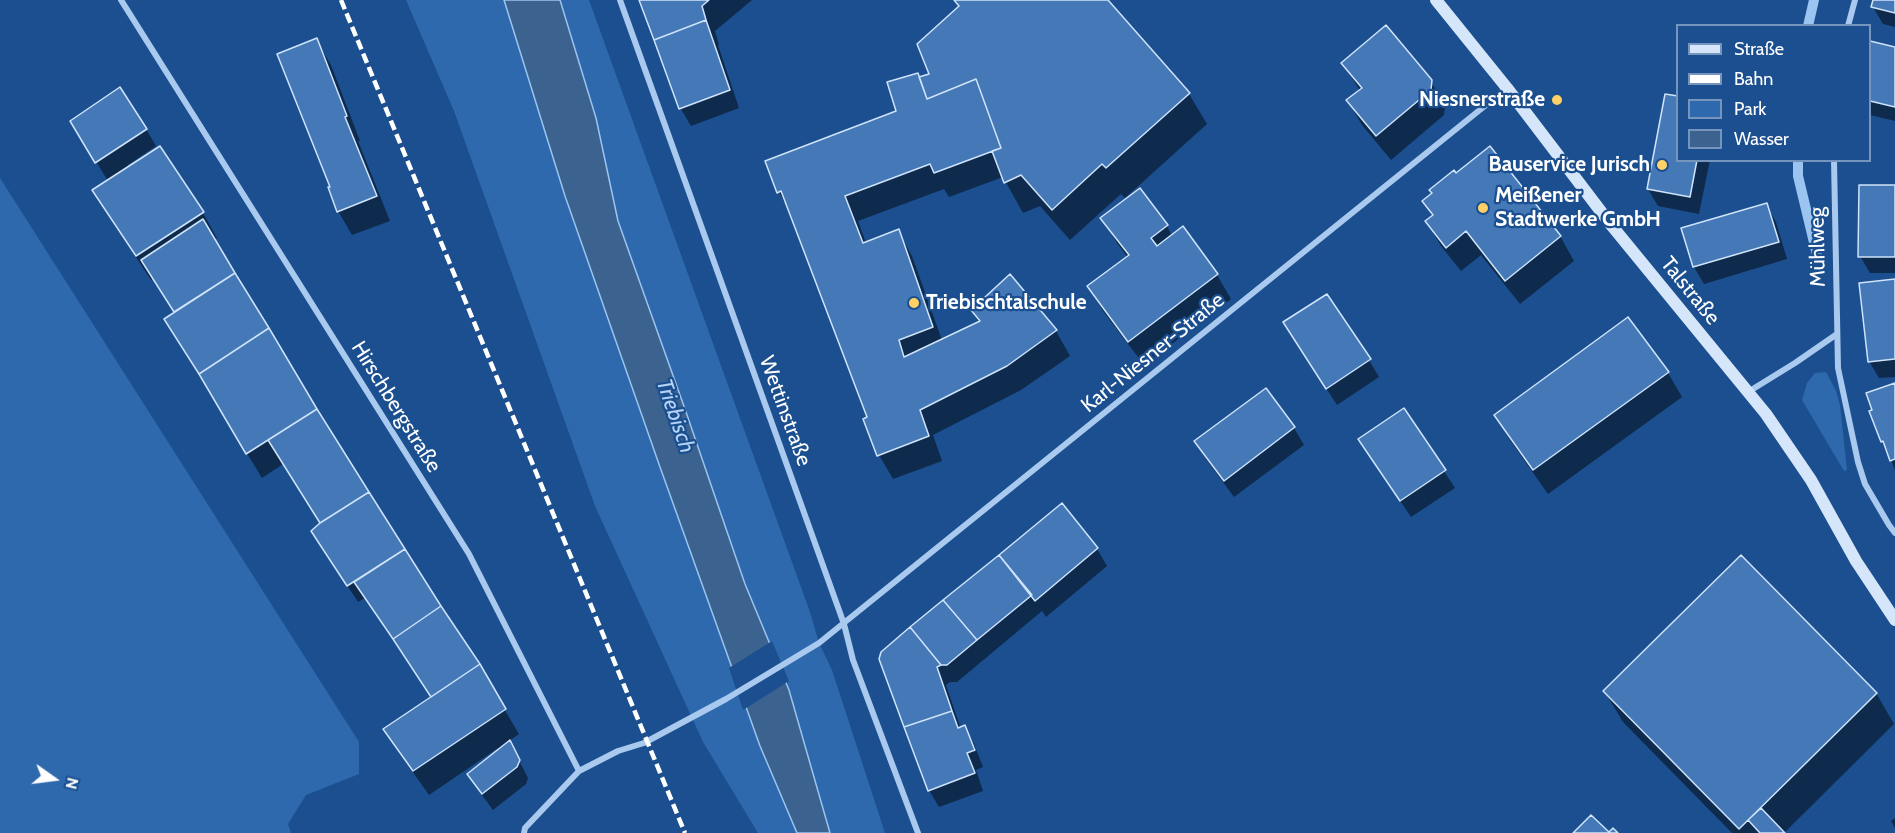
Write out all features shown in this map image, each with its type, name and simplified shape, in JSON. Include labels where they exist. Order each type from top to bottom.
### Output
[{"type":"main road","name":"Talstraße","points":[[1436,0],[1507,88],[1612,226],[1766,414],[1810,480],[1856,561],[1895,620]]},
{"type":"street","name":"Hirschbergstraße","points":[[121,0],[469,554],[579,771]]},
{"type":"street","name":"Wettinstraße","points":[[620,0],[844,624],[853,660],[918,833]]},
{"type":"street","points":[[1849,24],[1855,0]]},
{"type":"street","name":"Karl-Niesner-Straße","points":[[579,771],[618,751],[644,743],[726,699],[819,643],[1507,88]]},
{"type":"street","name":"Mühlweg","points":[[1834,162],[1838,368],[1865,484],[1895,532]]},
{"type":"street","points":[[1748,392],[1837,334]]},
{"type":"street","points":[[524,833],[525,828],[579,771]]},
{"type":"green space","points":[[406,0],[504,0],[565,196],[660,467],[749,717],[797,833],[758,833],[703,742],[595,506],[454,111]]},
{"type":"green space","points":[[560,0],[589,0],[810,612],[819,643],[832,670],[885,833],[830,833],[789,690],[745,584],[618,221],[596,118]]},
{"type":"green space","points":[[0,178],[359,742],[359,774],[306,795],[288,824],[291,833],[0,833]]},
{"type":"green space","points":[[1826,372],[1840,405],[1847,470],[1844,471],[1802,400],[1807,383],[1815,373]]},
{"type":"water","name":"Triebisch","points":[[504,0],[560,0],[596,118],[618,221],[745,584],[789,690],[830,833],[797,833],[760,746],[565,196]]},
{"type":"pier","points":[[772,641],[789,681],[743,710],[729,668]]},
{"type":"building","points":[[639,0],[709,0],[702,6],[706,20],[654,40]]},
{"type":"building","points":[[954,0],[1108,0],[1190,93],[1106,168],[1102,164],[1052,210],[1021,175],[1004,183],[992,151],[1001,148],[976,79],[927,99],[919,77],[929,74],[917,44],[959,6]]},
{"type":"building","points":[[1873,0],[1895,0],[1895,13],[1871,7]]},
{"type":"building","points":[[706,20],[730,90],[679,109],[654,40]]},
{"type":"building","points":[[1386,25],[1432,80],[1431,90],[1376,136],[1346,100],[1362,88],[1341,63]]},
{"type":"building","points":[[317,38],[347,116],[345,117],[377,196],[337,212],[328,187],[330,187],[277,54]]},
{"type":"building","points":[[1871,41],[1895,47],[1895,107],[1871,101]]},
{"type":"building","points":[[918,73],[927,99],[976,79],[1001,148],[934,173],[930,164],[845,196],[863,243],[899,229],[933,327],[899,340],[904,357],[980,321],[971,310],[1010,274],[1057,330],[1007,366],[920,410],[929,436],[877,456],[863,419],[867,417],[781,191],[777,193],[765,161],[896,111],[887,82]]},
{"type":"building","points":[[120,87],[147,129],[95,163],[70,121]]},
{"type":"building","points":[[1665,94],[1676,96],[1676,162],[1697,162],[1690,197],[1647,189]]},
{"type":"building","points":[[160,146],[204,212],[136,256],[92,190]]},
{"type":"building","name":"Meißener Stadtwerke GmbH","points":[[1490,146],[1561,236],[1505,281],[1466,231],[1446,248],[1425,221],[1433,215],[1422,201],[1432,193],[1429,190],[1454,170],[1456,173]]},
{"type":"building","points":[[1859,185],[1895,185],[1895,257],[1858,257]]},
{"type":"building","points":[[1140,188],[1168,225],[1151,238],[1157,246],[1183,226],[1218,274],[1128,342],[1087,286],[1129,255],[1100,218]]},
{"type":"building","points":[[1767,203],[1779,242],[1693,267],[1681,228]]},
{"type":"building","points":[[203,219],[235,273],[174,312],[141,260]]},
{"type":"building","points":[[235,273],[269,328],[199,374],[164,319]]},
{"type":"building","points":[[1895,279],[1895,359],[1868,362],[1859,283]]},
{"type":"building","points":[[1327,294],[1371,359],[1326,389],[1283,322]]},
{"type":"building","points":[[1628,317],[1669,372],[1533,470],[1494,415]]},
{"type":"building","points":[[269,328],[317,409],[246,454],[199,374]]},
{"type":"building","points":[[1895,383],[1895,459],[1890,461],[1869,411],[1872,410],[1866,393]]},
{"type":"building","points":[[1266,388],[1295,427],[1224,481],[1194,441]]},
{"type":"building","points":[[1404,408],[1446,470],[1400,501],[1358,439]]},
{"type":"building","points":[[317,409],[369,492],[320,523],[268,440]]},
{"type":"building","points":[[369,492],[405,549],[347,586],[311,531]]},
{"type":"building","points":[[1062,503],[1098,548],[1035,601],[999,555]]},
{"type":"building","points":[[405,549],[441,606],[393,639],[354,582]]},
{"type":"building","points":[[999,555],[1032,595],[977,640],[943,600]]},
{"type":"building","points":[[1741,555],[1877,693],[1739,829],[1603,691]]},
{"type":"building","points":[[943,600],[977,640],[947,665],[941,665],[910,627]]},
{"type":"building","points":[[441,606],[480,664],[431,697],[393,639]]},
{"type":"building","points":[[910,627],[941,665],[937,667],[952,711],[904,727],[879,659],[881,652]]},
{"type":"building","points":[[480,664],[506,709],[413,771],[383,729]]},
{"type":"building","points":[[952,711],[958,728],[965,725],[975,750],[967,753],[975,773],[928,791],[904,727]]},
{"type":"building","points":[[510,740],[520,760],[517,767],[482,794],[467,774]]},
{"type":"building","points":[[1761,808],[1785,833],[1760,833],[1748,820]]},
{"type":"building","points":[[1591,815],[1609,832],[1613,828],[1618,833],[1573,833]]},
{"type":"waterway","points":[[1808,24],[1814,0]]},
{"type":"waterway","points":[[1798,162],[1798,176],[1818,259]]},
{"type":"railway","points":[[341,0],[685,833]]},
{"type":"place","name":"Niesnerstraße","points":[[1557,100]]},
{"type":"place","name":"Bauservice Jurisch","points":[[1662,165]]},
{"type":"place","name":"Meißener Stadtwerke GmbH","points":[[1483,208]]},
{"type":"place","name":"Triebischtalschule","points":[[914,303]]}]
